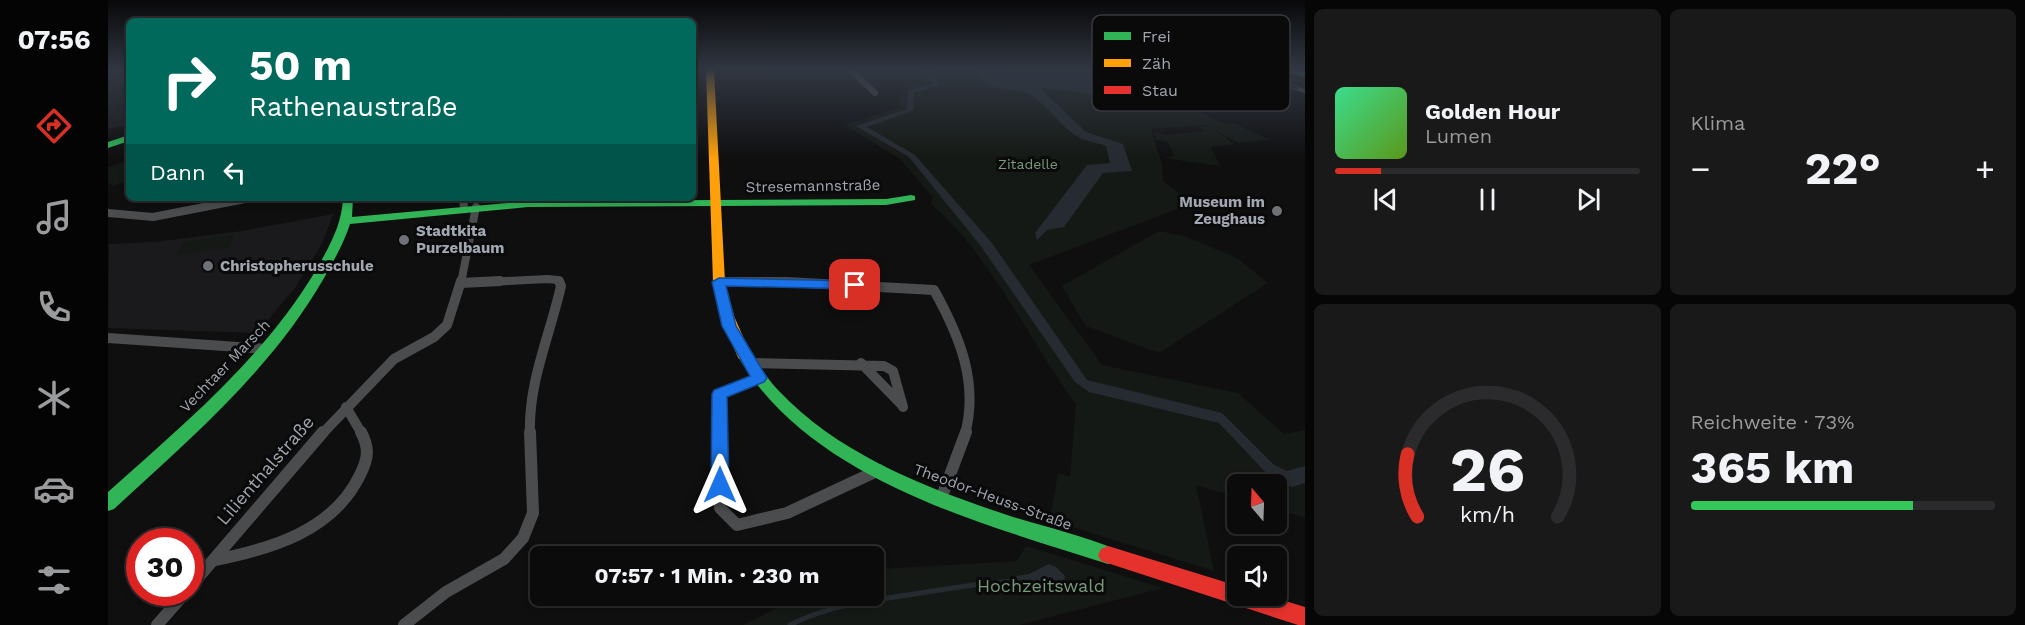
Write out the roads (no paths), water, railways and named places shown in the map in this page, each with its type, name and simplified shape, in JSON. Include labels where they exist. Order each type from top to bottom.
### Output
[{"type":"street","name":"Theodor-Heuss-Straße","points":[[711,99],[719,282],[729,326],[748,363],[782,404],[806,424],[879,470],[942,499],[1288,618],[1305,617]]},
{"type":"street","points":[[108,145],[126,139]]},
{"type":"street","name":"Stresemannstraße","points":[[347,221],[468,204],[577,201],[716,204],[886,202],[911,198]]},
{"type":"street","points":[[108,213],[153,217],[224,201]]},
{"type":"street","name":"Vechtaer Marsch","points":[[108,503],[267,349],[317,281],[347,221],[348,201]]},
{"type":"street","name":"Lilienthalstraße","points":[[204,572],[260,502],[346,407],[394,359],[434,336],[447,325],[460,283],[468,204]]},
{"type":"street","points":[[404,625],[446,592],[504,560],[523,538],[533,513],[529,411],[534,381],[552,327],[561,286],[558,280],[547,279],[460,283]]},
{"type":"street","points":[[719,282],[787,282],[934,290],[966,357],[970,406],[966,431],[942,499]]},
{"type":"street","points":[[108,338],[267,349]]},
{"type":"street","points":[[748,363],[861,363],[884,366],[894,371],[903,407],[861,363]]},
{"type":"street","points":[[759,378],[720,394],[720,508],[737,525],[787,513],[879,470]]},
{"type":"street","points":[[215,560],[254,553],[292,539],[323,520],[343,502],[365,465],[368,448],[346,407]]},
{"type":"street","points":[[157,625],[174,606]]},
{"type":"waterway","points":[[790,625],[837,607],[969,586],[1018,581]]},
{"type":"place","name":"Museum im Zeughaus","points":[[1277,211]]},
{"type":"place","name":"Stadtkita Purzelbaum","points":[[404,240]]},
{"type":"place","name":"Christopherusschule","points":[[208,266]]},
{"type":"park label","name":"Zitadelle","points":[[1028,164]]},
{"type":"park label","name":"Hochzeitswald","points":[[1041,585]]}]
